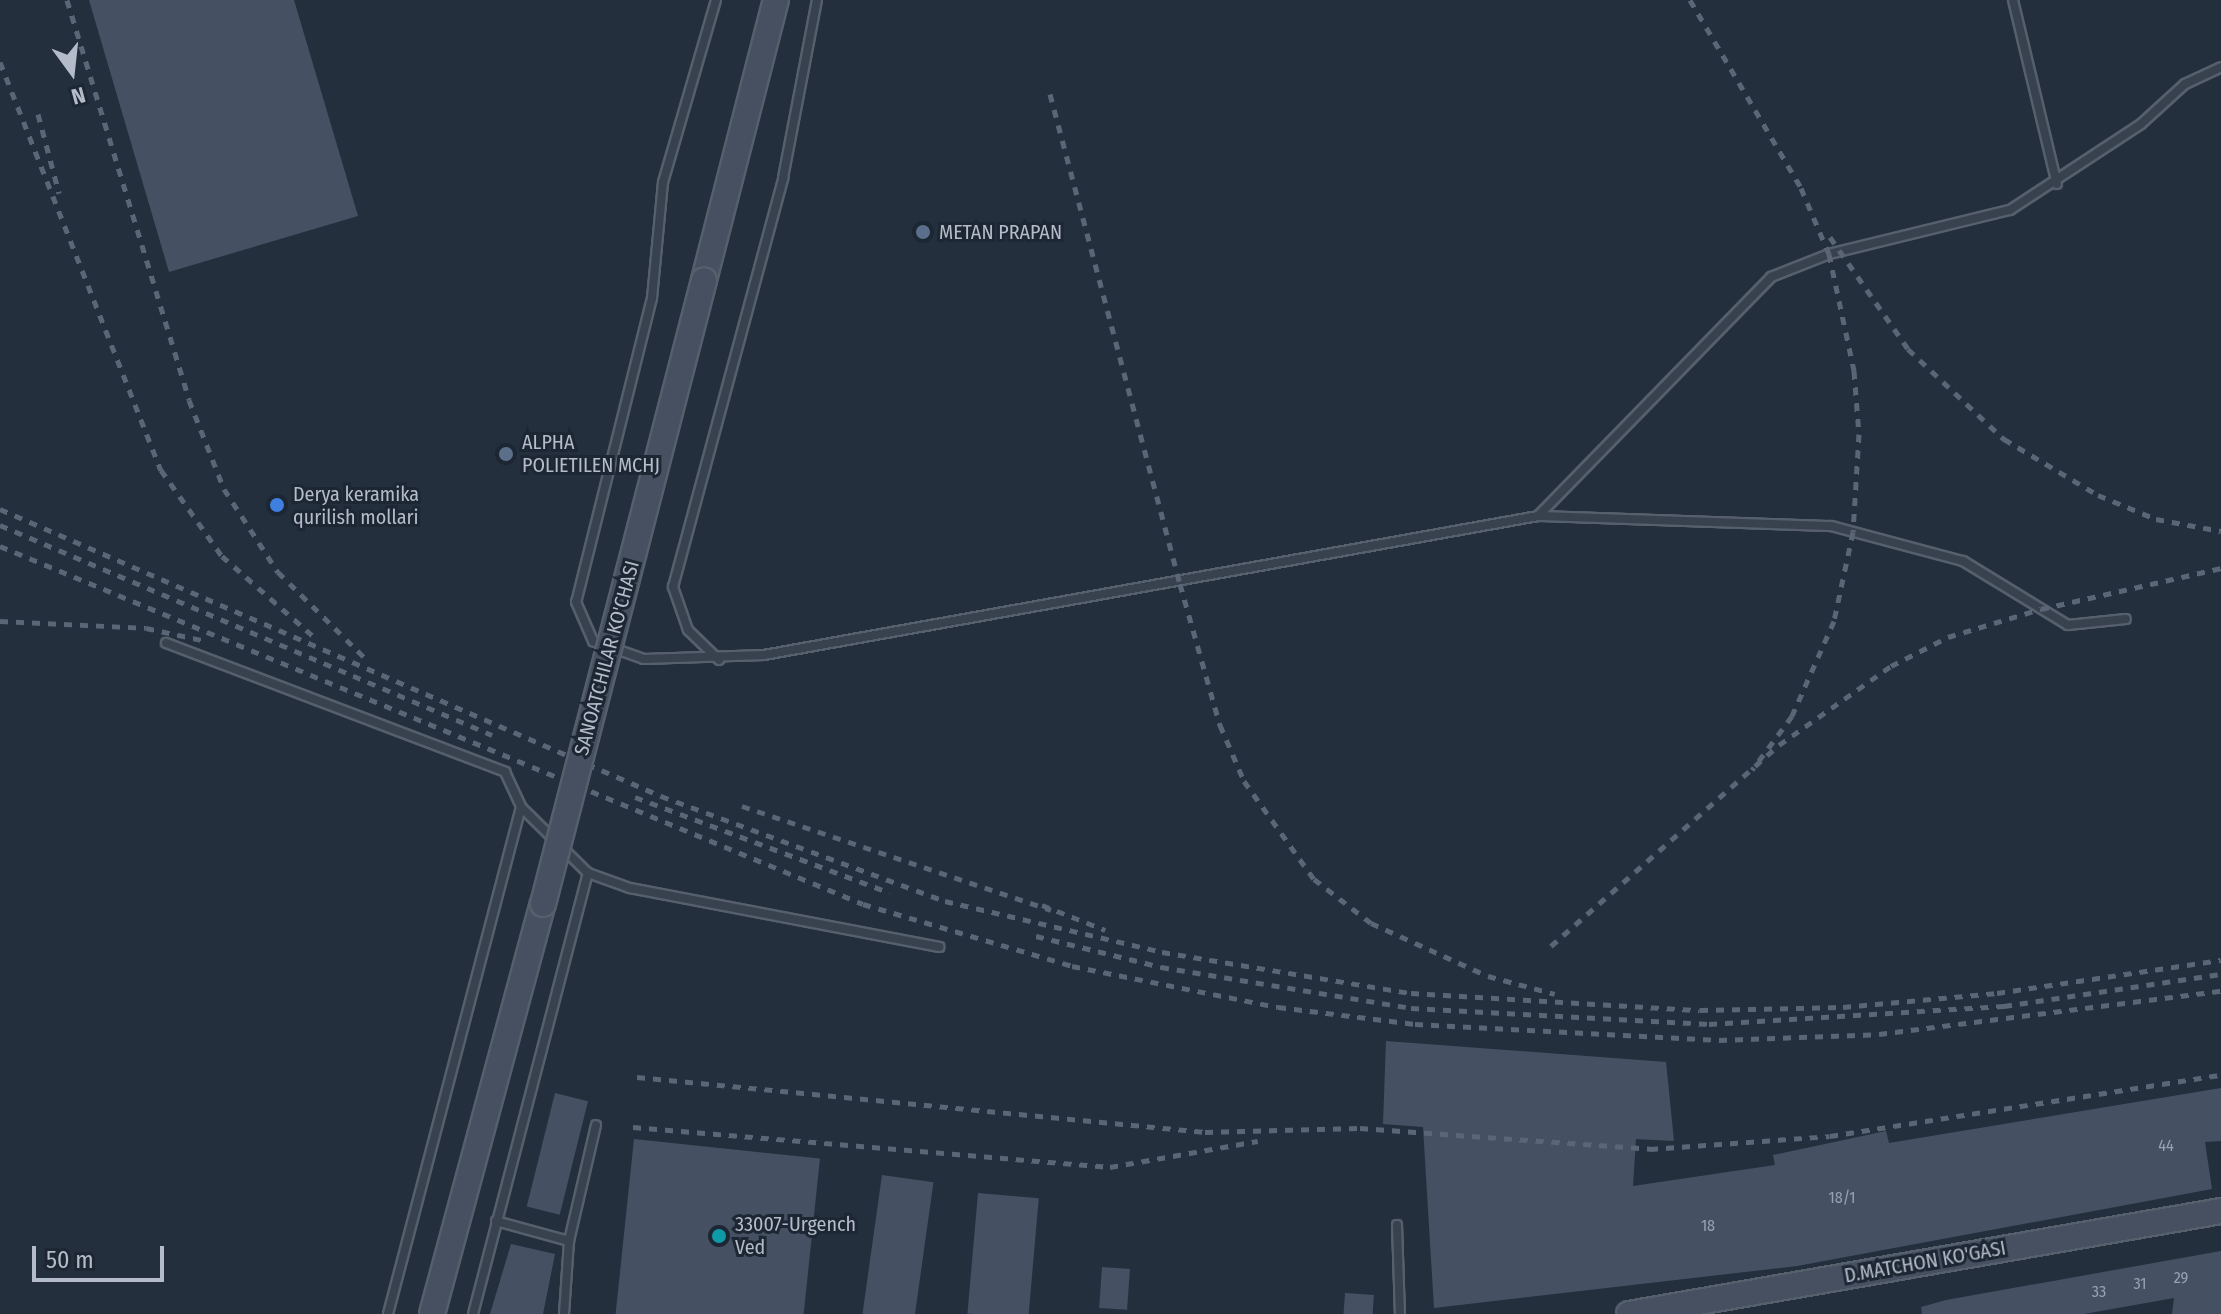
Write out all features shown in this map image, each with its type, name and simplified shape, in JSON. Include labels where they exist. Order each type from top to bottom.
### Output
[{"type":"main road","name":"SANOATCHILAR KO'CHASI","points":[[432,1314],[543,904],[776,0]]},
{"type":"main road","name":"D.MATCHON KO'GASI","points":[[1629,1314],[2221,1211]]},
{"type":"lane","points":[[716,0],[663,182],[652,298],[576,602],[593,641],[644,659],[719,660],[1180,584],[1538,516],[1831,526],[1963,561],[2068,625],[2126,619]]},
{"type":"lane","points":[[719,660],[688,630],[673,587],[783,178],[817,0]]},
{"type":"lane","points":[[2013,0],[2057,184]]},
{"type":"lane","points":[[1538,516],[1771,277],[1829,254],[2010,210],[2057,184],[2185,84],[2221,67]]},
{"type":"lane","points":[[166,643],[505,772],[521,807],[588,873],[630,888],[939,947]]},
{"type":"lane","points":[[388,1314],[521,807]]},
{"type":"lane","points":[[473,1314],[588,873]]},
{"type":"lane","points":[[564,1314],[569,1241],[596,1125]]},
{"type":"lane","points":[[496,1221],[569,1241]]},
{"type":"lane","points":[[1397,1225],[1400,1314]]},
{"type":"building","points":[[89,0],[294,0],[358,216],[169,272]]},
{"type":"building","points":[[1386,1041],[1666,1062],[1674,1141],[1636,1139],[1633,1186],[1775,1165],[1773,1155],[1886,1131],[1889,1143],[2221,1088],[2221,1141],[2205,1142],[2212,1189],[1797,1266],[1434,1308],[1423,1127],[1383,1124]]},
{"type":"building","points":[[555,1093],[588,1101],[560,1215],[527,1207]]},
{"type":"building","name":"33007-Urgench Ved","points":[[634,1139],[820,1159],[804,1314],[616,1314]]},
{"type":"building","points":[[882,1175],[933,1182],[915,1314],[863,1314]]},
{"type":"building","points":[[978,1193],[1039,1198],[1029,1314],[967,1314]]},
{"type":"building","points":[[511,1244],[555,1254],[543,1314],[490,1314]]},
{"type":"building","points":[[2221,1251],[2221,1314],[2172,1314],[2174,1298],[2084,1314],[1922,1314],[1921,1307],[1946,1300]]},
{"type":"building","points":[[1102,1267],[1130,1269],[1127,1310],[1099,1308]]},
{"type":"building","points":[[1345,1293],[1374,1295],[1373,1314],[1344,1314]]},
{"type":"railway","points":[[67,0],[189,400],[224,489],[278,572],[368,661]]},
{"type":"railway","points":[[1690,0],[1801,188],[1829,254],[1854,371],[1859,434],[1853,532],[1834,621],[1792,716],[1752,770]]},
{"type":"railway","points":[[0,62],[161,470],[222,556],[313,636]]},
{"type":"railway","points":[[1050,94],[1180,584],[1220,725],[1244,781],[1314,879],[1371,923],[1488,976],[1555,994]]},
{"type":"railway","points":[[38,114],[59,193]]},
{"type":"railway","points":[[1830,237],[1908,349],[2004,439],[2098,495],[2156,519],[2221,531]]},
{"type":"railway","points":[[0,509],[661,796],[945,901],[1162,952],[1411,993],[1700,1010],[1843,1007],[1997,993],[2221,960]]},
{"type":"railway","points":[[0,525],[492,735]]},
{"type":"railway","points":[[0,546],[863,904],[1072,966],[1278,1007],[1415,1024],[1719,1040],[1879,1034],[2221,991]]},
{"type":"railway","points":[[1551,946],[1779,745],[1891,666],[1948,637],[2041,609],[2221,568]]},
{"type":"railway","points":[[0,621],[146,628],[206,641]]},
{"type":"railway","points":[[635,797],[890,893]]},
{"type":"railway","points":[[742,806],[1051,910]]},
{"type":"railway","points":[[1042,905],[1105,930]]},
{"type":"railway","points":[[1036,936],[1161,967],[1411,1008],[1709,1024],[2004,1006],[2221,974]]},
{"type":"railway","points":[[637,1077],[1205,1132],[1360,1128],[1650,1149],[1830,1136],[2221,1075]]},
{"type":"railway","points":[[633,1127],[1110,1167],[1258,1141]]},
{"type":"place","name":"METAN PRAPAN","points":[[923,232]]},
{"type":"place","name":"ALPHA POLIETILEN MCHJ","points":[[506,454]]},
{"type":"place","name":"Derya keramika qurilish mollari","points":[[277,505]]},
{"type":"place","name":"33007-Urgench Ved","points":[[719,1236]]}]
